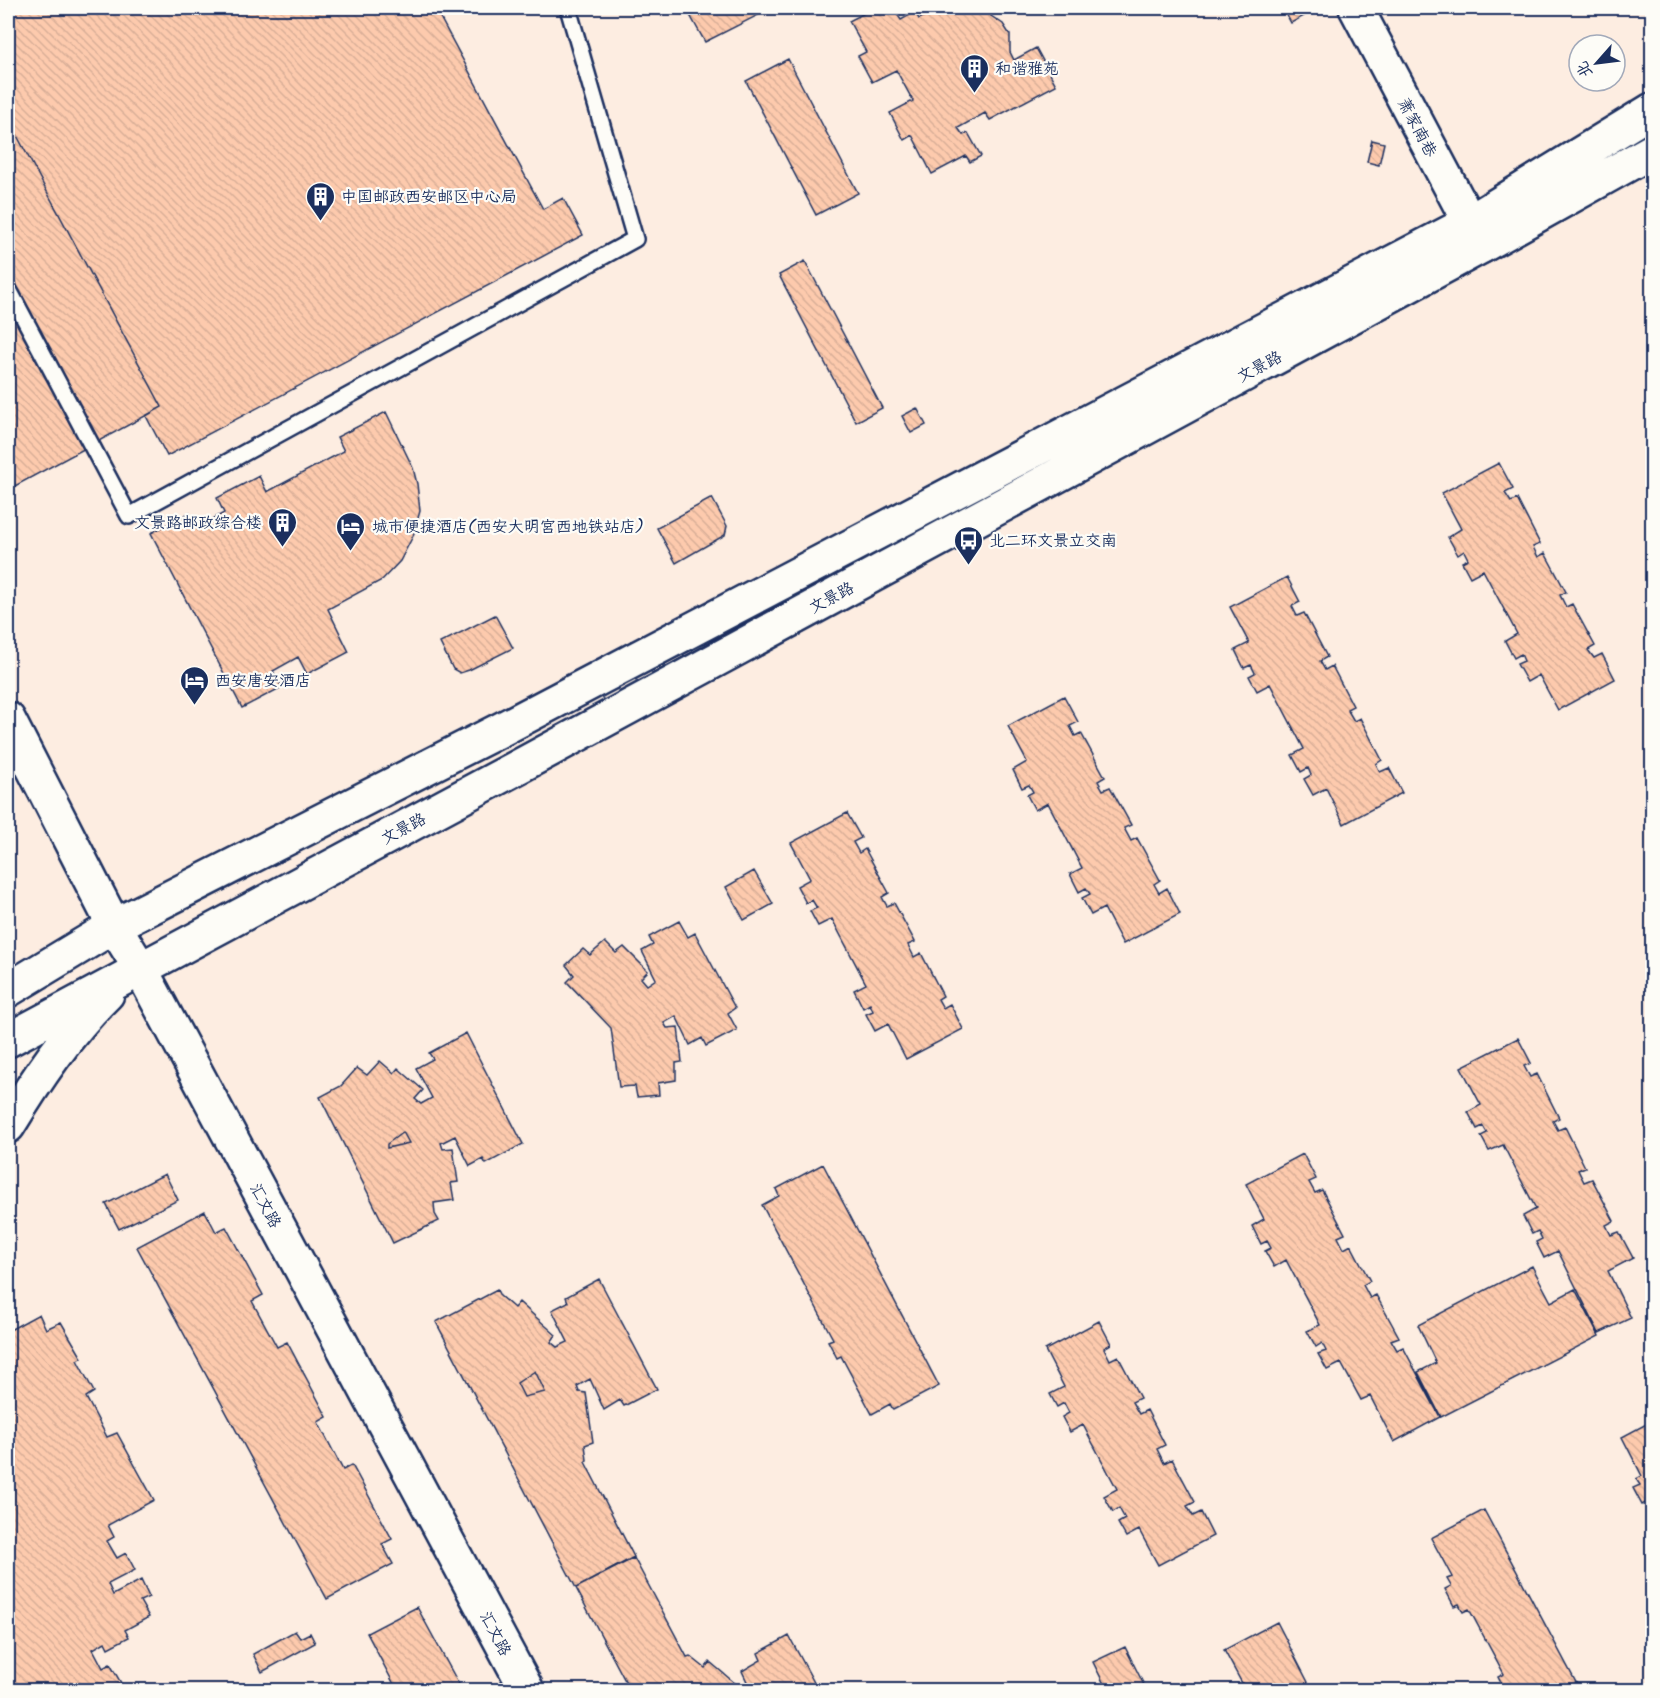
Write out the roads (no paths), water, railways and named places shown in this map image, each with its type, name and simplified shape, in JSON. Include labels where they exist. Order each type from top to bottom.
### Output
[{"type":"main road","name":"萧家南巷","points":[[1356,8],[1475,235]]},
{"type":"main road","name":"文景路","points":[[8,1040],[516,768],[1475,235],[1653,110]]},
{"type":"main road","name":"文景路","points":[[8,990],[114,926],[1475,235],[1653,151]]},
{"type":"main road","name":"汇文路","points":[[8,719],[114,926],[134,971],[526,1690]]},
{"type":"main road","points":[[8,966],[62,958]]},
{"type":"main road","points":[[8,1126],[31,1088],[86,1017],[134,971]]},
{"type":"lane","points":[[8,288],[129,516],[635,239],[568,8]]},
{"type":"place","name":"和谐雅苑","points":[[974,94]]},
{"type":"place","name":"中国邮政西安邮区中心局","points":[[320,222]]},
{"type":"place","name":"文景路邮政综合楼","points":[[283,548]]},
{"type":"place","name":"城市便捷酒店(西安大明宫西地铁站店)","points":[[351,552]]},
{"type":"place","name":"北二环文景立交南","points":[[968,566]]},
{"type":"place","name":"西安唐安酒店","points":[[194,706]]}]
